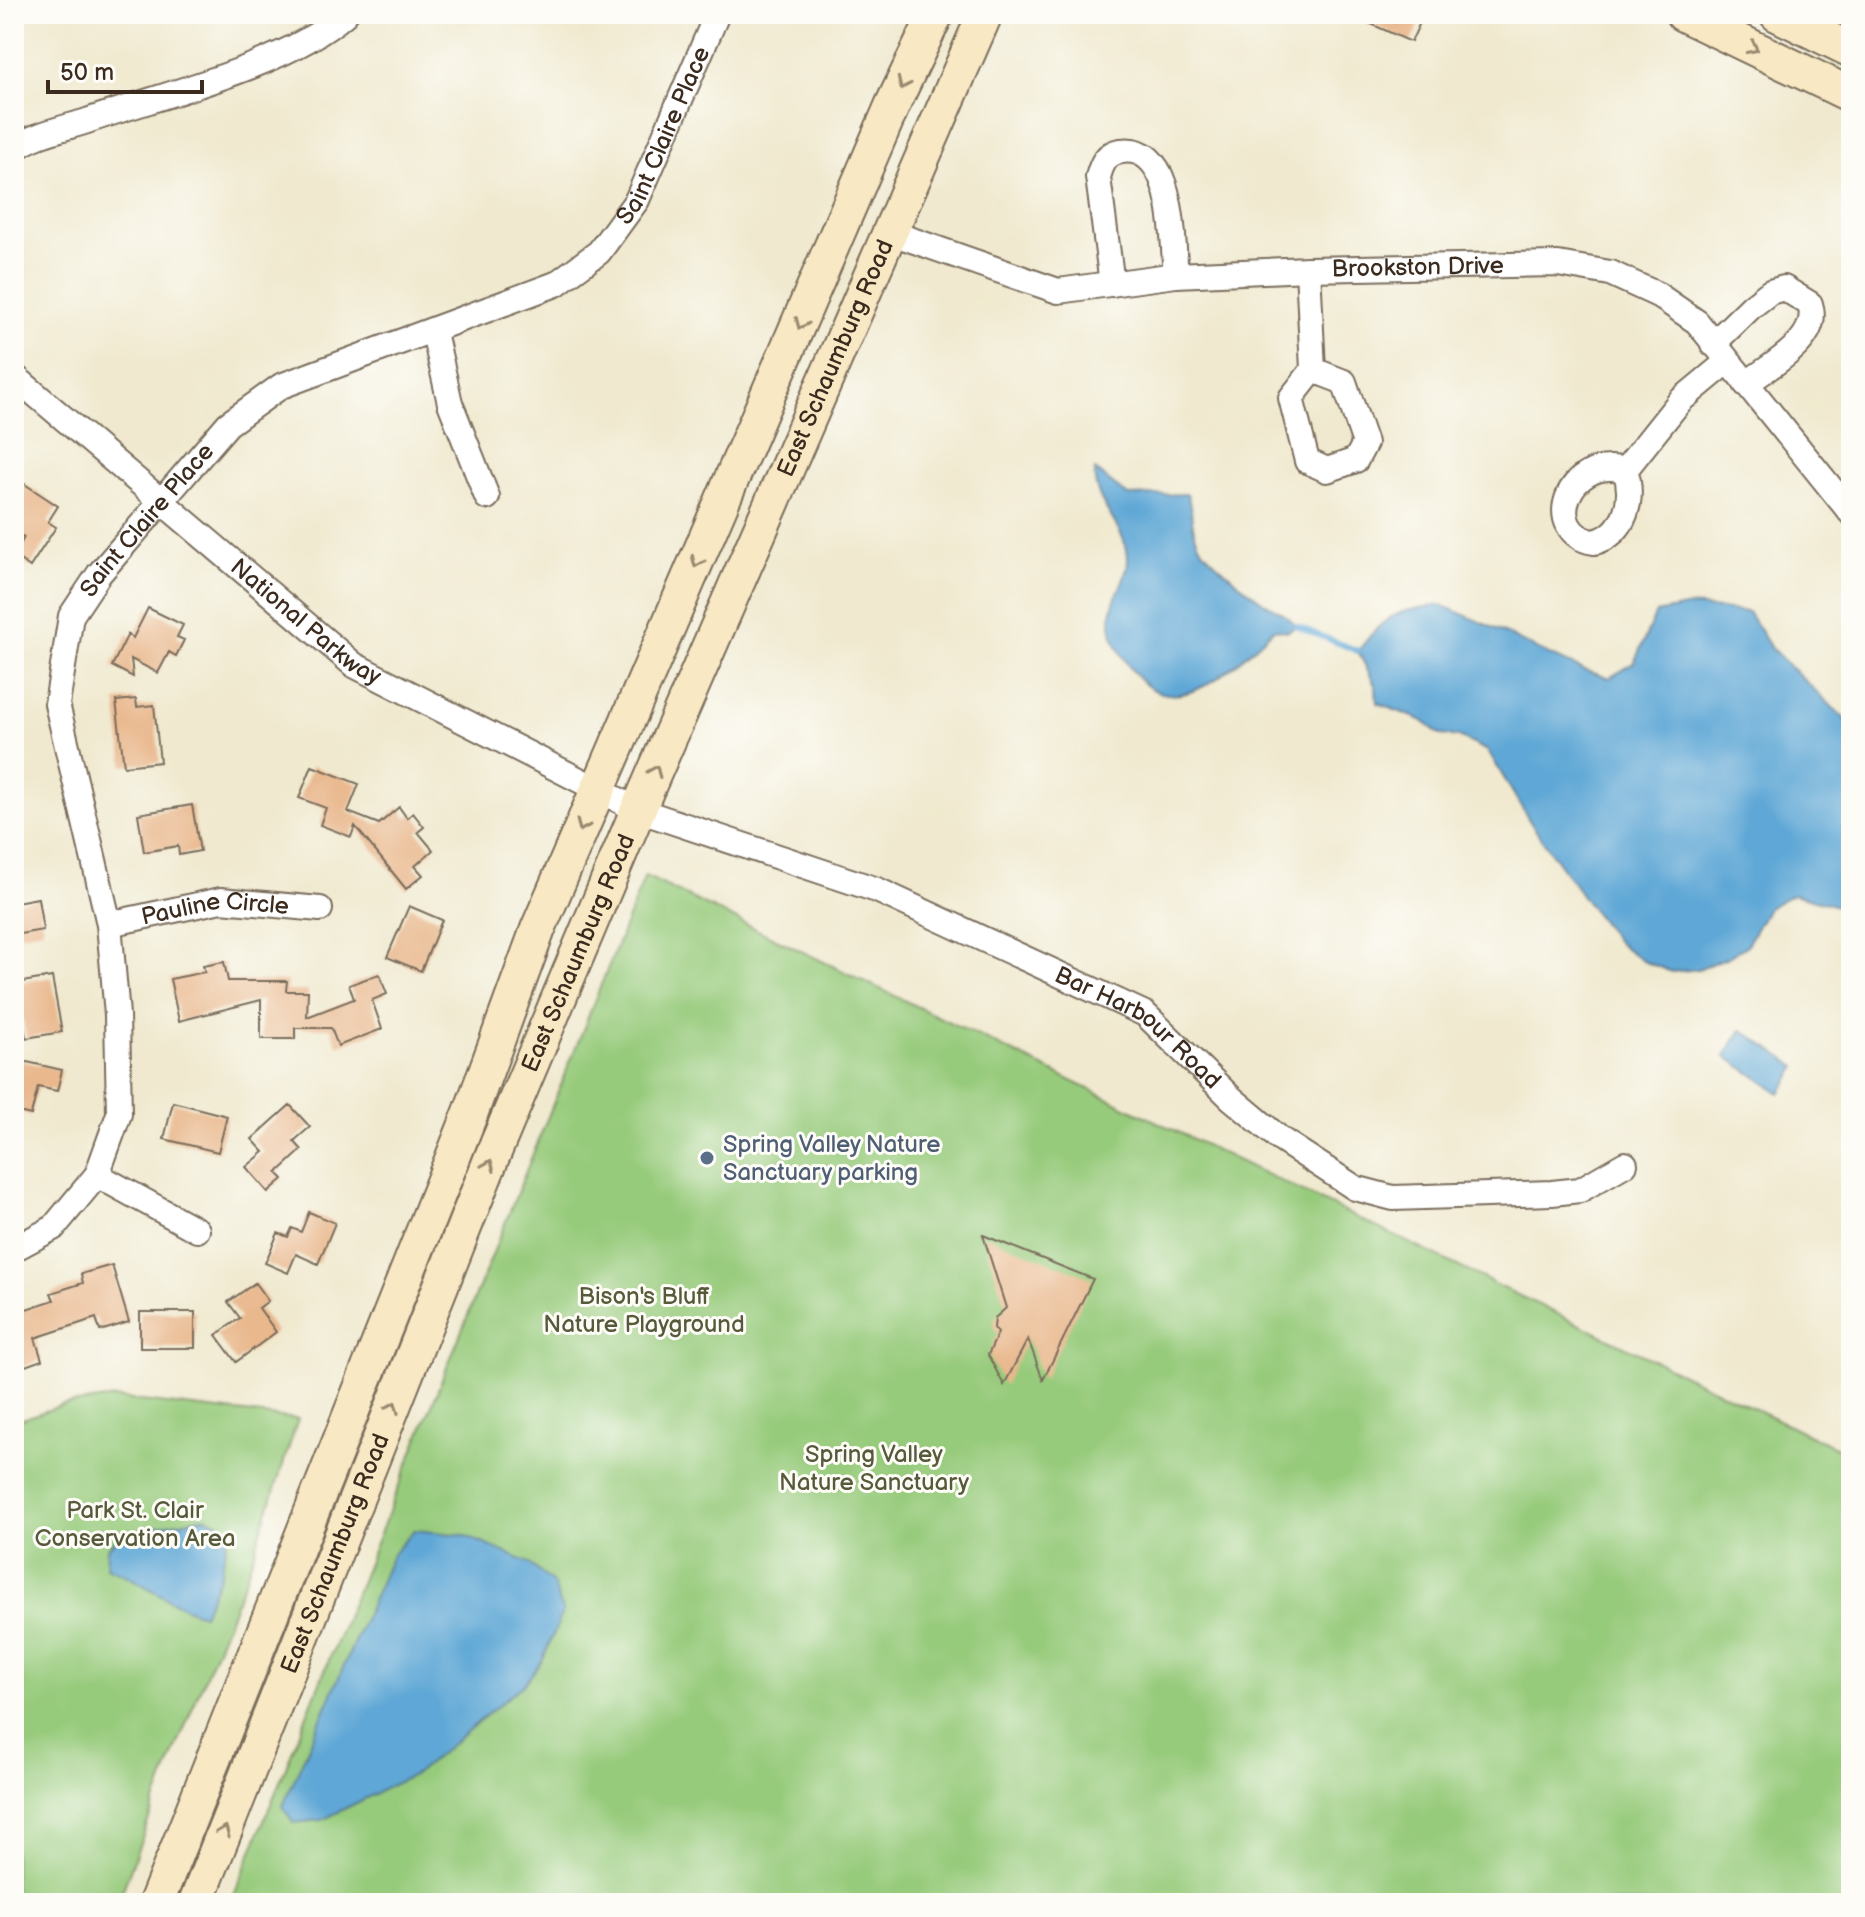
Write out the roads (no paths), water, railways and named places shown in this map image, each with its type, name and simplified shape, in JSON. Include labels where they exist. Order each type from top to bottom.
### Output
[{"type":"main road","name":"East Schaumburg Road","points":[[156,1903],[459,1143],[538,929],[893,104],[936,14]]},
{"type":"main road","name":"East Schaumburg Road","points":[[196,1903],[492,1157],[638,810],[985,14]]},
{"type":"main road","points":[[1683,14],[1851,95]]},
{"type":"main road","points":[[1777,14],[1851,50]]},
{"type":"street","points":[[14,150],[80,123],[282,54],[325,32],[345,14]]},
{"type":"street","name":"Saint Claire Place","points":[[14,1249],[53,1228],[97,1175],[119,1114],[117,1015],[109,924],[57,704],[71,616],[99,574],[228,424],[281,386],[434,332],[556,284],[599,252],[637,200],[717,14]]},
{"type":"street","points":[[1112,284],[1098,177],[1103,160],[1114,152],[1143,152],[1164,179],[1176,275]]},
{"type":"street","name":"Brookston Drive","points":[[889,232],[1058,291],[1176,275],[1308,269],[1558,264],[1610,273],[1658,295],[1697,322],[1851,513]]},
{"type":"street","points":[[1308,269],[1313,370]]},
{"type":"street","points":[[1625,470],[1770,292],[1784,288],[1810,304],[1814,316],[1809,330],[1791,350],[1746,384]]},
{"type":"street","points":[[434,332],[450,403],[487,497]]},
{"type":"street","name":"National Parkway","points":[[14,376],[354,665],[638,810]]},
{"type":"street","name":"Bar Harbour Road","points":[[638,810],[877,890],[1145,1014],[1230,1097],[1280,1139],[1355,1188],[1393,1198],[1580,1190],[1625,1164]]},
{"type":"street","name":"Pauline Circle","points":[[109,924],[221,900],[320,909]]},
{"type":"street","points":[[97,1175],[197,1230]]},
{"type":"water","points":[[1095,470],[1128,496],[1187,494],[1194,530],[1202,548],[1237,582],[1296,626],[1288,631],[1274,629],[1243,658],[1207,684],[1188,692],[1169,694],[1151,689],[1130,668],[1113,637],[1111,615],[1128,560],[1122,537],[1098,493]]},
{"type":"water","points":[[1439,605],[1565,662],[1609,678],[1634,663],[1656,613],[1690,606],[1748,612],[1771,648],[1851,725],[1851,896],[1837,906],[1793,894],[1768,908],[1746,946],[1698,969],[1672,972],[1643,961],[1618,943],[1587,903],[1532,825],[1488,751],[1459,737],[1441,735],[1421,720],[1377,703],[1376,687],[1358,651],[1376,629],[1392,617]]},
{"type":"water","points":[[1742,1030],[1797,1067],[1780,1093],[1725,1056]]},
{"type":"water","points":[[206,1517],[229,1528],[221,1573],[203,1614],[178,1605],[106,1567],[107,1549],[121,1533]]},
{"type":"water","points":[[414,1530],[464,1535],[527,1562],[553,1583],[563,1612],[543,1659],[526,1682],[417,1773],[322,1820],[293,1823],[283,1806],[392,1555]]},
{"type":"waterway","points":[[1296,626],[1358,651]]},
{"type":"place","name":"Spring Valley Nature Sanctuary parking","points":[[707,1158]]},
{"type":"park label","name":"Bison's Bluff Nature Playground","points":[[644,1310]]},
{"type":"park label","name":"Spring Valley Nature Sanctuary","points":[[874,1468]]},
{"type":"park label","name":"Park St. Clair Conservation Area","points":[[135,1524]]}]
